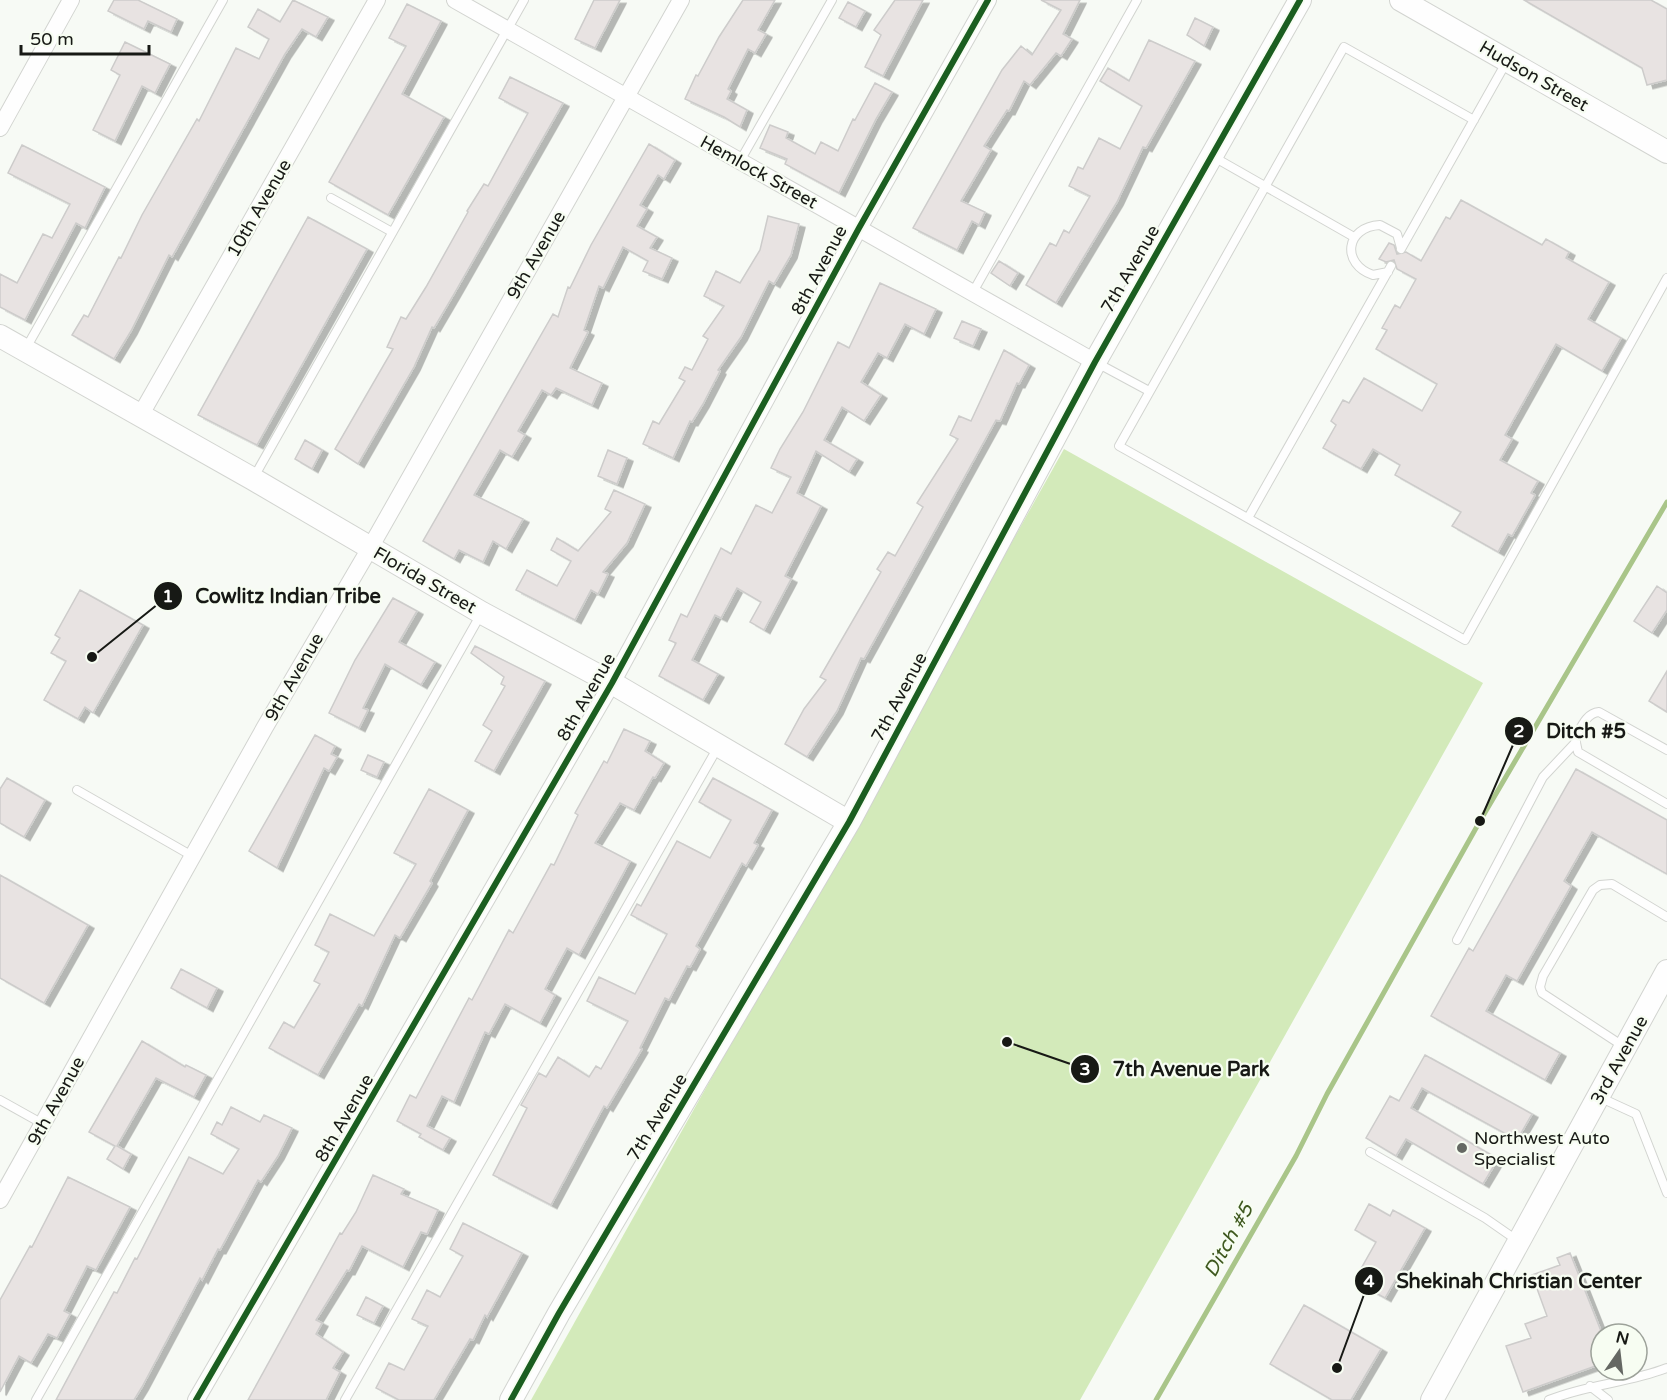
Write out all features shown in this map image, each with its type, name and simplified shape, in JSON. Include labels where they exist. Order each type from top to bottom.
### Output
[{"type":"street","points":[[0,128],[71,0]]},
{"type":"street","name":"10th Avenue","points":[[140,416],[377,0]]},
{"type":"street","name":"Hemlock Street","points":[[454,0],[1095,362]]},
{"type":"street","name":"9th Avenue","points":[[0,1200],[265,727],[370,548],[681,0]]},
{"type":"street","name":"8th Avenue","points":[[196,1400],[612,683],[859,228],[988,0]]},
{"type":"street","name":"7th Avenue","points":[[511,1400],[559,1313],[849,822],[1095,362],[1300,0]]},
{"type":"street","name":"Hudson Street","points":[[1401,0],[1667,152]]},
{"type":"street","name":"Florida Street","points":[[0,336],[253,478],[482,613],[612,683],[849,822]]},
{"type":"street","name":"3rd Avenue","points":[[1432,1400],[1625,1048],[1661,995],[1667,971]]},
{"type":"lane","points":[[25,350],[224,0]]},
{"type":"lane","points":[[253,478],[524,0]]},
{"type":"lane","points":[[740,161],[832,0]]},
{"type":"lane","points":[[973,292],[1137,0]]},
{"type":"lane","points":[[1474,120],[1344,47],[1119,446],[1464,640],[1667,278]]},
{"type":"lane","points":[[1248,518],[1389,269],[1373,275],[1356,265],[1352,257],[1354,237],[1370,226],[1380,225],[1397,234],[1401,249],[1508,61]]},
{"type":"lane","points":[[1212,156],[1354,237]]},
{"type":"lane","points":[[331,198],[392,232]]},
{"type":"lane","points":[[1095,362],[1149,391]]},
{"type":"lane","points":[[36,1400],[482,613]]},
{"type":"lane","points":[[1667,750],[1599,712],[1593,712],[1586,719],[1575,738],[1578,752],[1667,804]]},
{"type":"lane","points":[[1457,940],[1543,777],[1576,742]]},
{"type":"lane","points":[[345,1400],[718,745]]},
{"type":"lane","points":[[77,790],[194,857]]},
{"type":"lane","points":[[1625,1048],[1542,993],[1540,987],[1543,976],[1593,890],[1600,885],[1612,884],[1667,917]]},
{"type":"lane","points":[[1599,1096],[1636,1114],[1667,1193]]},
{"type":"lane","points":[[0,1100],[43,1124]]},
{"type":"lane","points":[[1370,1152],[1485,1218],[1519,1242]]},
{"type":"lane","points":[[1549,1400],[1590,1386],[1649,1375],[1667,1368]]},
{"type":"lane","points":[[1590,1386],[1608,1400]]},
{"type":"green space","points":[[1064,449],[1483,683],[1080,1400],[531,1400]]},
{"type":"building","points":[[114,0],[138,0],[177,19],[171,32],[148,21],[144,29],[108,11]]},
{"type":"building","points":[[293,0],[328,17],[316,37],[302,29],[285,54],[172,257],[169,255],[131,331],[114,359],[72,335],[84,315],[88,317],[142,215],[197,119],[199,121],[236,48],[259,59],[269,39],[248,27],[258,9],[280,22]]},
{"type":"building","points":[[594,0],[620,0],[595,48],[575,39]]},
{"type":"building","points":[[743,0],[775,0],[758,30],[766,34],[755,53],[748,49],[728,89],[731,91],[727,99],[747,110],[740,127],[685,99],[696,75],[698,76],[719,37]]},
{"type":"building","points":[[895,0],[923,0],[883,76],[865,67],[881,35],[874,30]]},
{"type":"building","points":[[1041,0],[1080,0],[1063,34],[1072,39],[1061,56],[1056,53],[1030,85],[1024,81],[1009,111],[1007,110],[984,146],[991,150],[961,201],[985,212],[979,225],[972,221],[957,250],[913,228],[1002,70],[1021,46],[1032,55],[1061,10]]},
{"type":"building","points":[[1524,0],[1651,0],[1667,9],[1667,80],[1647,85],[1642,68]]},
{"type":"building","points":[[848,2],[865,11],[856,27],[839,18]]},
{"type":"building","points":[[407,4],[441,21],[402,94],[444,117],[388,215],[329,182],[406,46],[389,38]]},
{"type":"building","points":[[1195,18],[1213,27],[1204,46],[1187,35]]},
{"type":"building","points":[[1149,40],[1195,61],[1146,148],[1143,147],[1117,202],[1056,303],[1026,285],[1050,243],[1056,246],[1064,230],[1069,233],[1090,196],[1069,186],[1078,167],[1083,169],[1099,138],[1120,149],[1142,106],[1100,81],[1108,68],[1129,81]]},
{"type":"building","points":[[125,42],[170,64],[155,93],[142,86],[115,141],[93,130],[120,75],[111,70]]},
{"type":"building","points":[[510,77],[563,103],[454,294],[434,328],[432,327],[414,367],[358,464],[335,449],[393,349],[387,347],[401,317],[406,319],[426,287],[467,211],[484,184],[488,186],[528,113],[499,98]]},
{"type":"building","points":[[875,83],[892,92],[839,193],[785,164],[787,159],[760,148],[770,125],[788,132],[786,138],[815,154],[821,142],[838,151],[853,119],[855,120]]},
{"type":"building","points":[[649,144],[675,160],[664,179],[658,175],[640,205],[647,209],[637,226],[657,237],[650,248],[672,258],[662,279],[643,271],[648,261],[623,247],[603,288],[599,286],[584,330],[588,332],[570,368],[602,383],[592,405],[556,388],[551,395],[542,390],[518,431],[525,435],[512,457],[500,450],[474,495],[523,519],[506,549],[493,541],[483,562],[459,550],[454,559],[423,541],[553,314],[558,317],[568,287],[570,288],[591,245]]},
{"type":"building","points":[[22,145],[105,187],[85,228],[76,223],[25,320],[0,307],[0,274],[17,283],[43,234],[52,238],[70,204],[8,173]]},
{"type":"building","points":[[1461,200],[1542,245],[1546,239],[1569,252],[1566,258],[1609,282],[1588,319],[1621,338],[1602,371],[1556,344],[1505,435],[1512,439],[1500,460],[1538,481],[1531,493],[1535,495],[1512,536],[1508,534],[1498,552],[1452,526],[1461,512],[1395,475],[1400,465],[1373,449],[1361,469],[1323,448],[1336,425],[1331,421],[1343,400],[1349,403],[1364,378],[1422,411],[1437,384],[1376,349],[1387,330],[1382,328],[1395,305],[1400,308],[1416,279],[1397,269],[1394,260],[1386,262],[1379,259],[1389,243],[1394,245],[1397,254],[1406,252],[1421,261],[1446,217],[1450,219]]},
{"type":"building","points":[[768,216],[799,224],[791,255],[774,284],[769,281],[741,337],[718,370],[720,371],[703,404],[692,422],[690,421],[673,458],[643,444],[653,421],[659,424],[685,381],[679,378],[685,367],[692,370],[708,339],[703,336],[724,306],[704,296],[716,271],[740,283],[760,250]]},
{"type":"building","points":[[308,217],[367,249],[257,445],[198,415]]},
{"type":"building","points":[[999,261],[1018,273],[1010,286],[991,273]]},
{"type":"building","points":[[880,283],[936,309],[924,334],[905,324],[887,358],[878,353],[861,382],[881,395],[864,421],[842,407],[824,440],[857,459],[849,472],[816,451],[797,493],[821,506],[785,576],[791,579],[764,630],[750,622],[761,602],[737,588],[721,618],[715,615],[692,660],[718,674],[703,700],[659,676],[676,643],[669,640],[681,614],[687,617],[721,548],[731,554],[756,505],[772,513],[791,477],[771,468],[803,412],[838,342],[849,348]]},
{"type":"building","points":[[962,321],[981,329],[973,346],[954,338]]},
{"type":"building","points":[[1004,350],[1029,365],[1019,384],[1017,383],[1000,421],[996,420],[864,659],[861,658],[837,711],[807,757],[785,744],[804,709],[826,680],[820,677],[881,572],[877,569],[888,552],[895,556],[923,507],[917,503],[958,439],[950,435],[959,416],[971,421]]},
{"type":"building","points":[[305,440],[322,450],[312,469],[295,459]]},
{"type":"building","points":[[608,450],[627,458],[617,484],[598,476]]},
{"type":"building","points":[[614,490],[645,504],[627,543],[603,572],[608,574],[598,594],[591,590],[575,620],[516,590],[527,570],[557,586],[571,561],[551,550],[557,538],[578,551],[611,512],[605,509]]},
{"type":"building","points":[[1657,586],[1667,593],[1667,610],[1652,633],[1634,621]]},
{"type":"building","points":[[80,590],[143,625],[93,713],[85,707],[78,719],[44,700],[66,661],[51,653],[60,638],[55,635]]},
{"type":"building","points":[[393,598],[417,611],[399,642],[435,662],[421,685],[385,664],[363,708],[368,710],[359,728],[329,713],[355,660]]},
{"type":"building","points":[[475,646],[545,681],[494,771],[475,761],[492,731],[483,725],[505,686],[501,684],[504,677],[471,653]]},
{"type":"building","points":[[1667,671],[1667,712],[1649,701]]},
{"type":"building","points":[[624,729],[650,741],[645,751],[664,763],[634,810],[620,803],[595,843],[630,861],[579,955],[567,948],[545,989],[555,995],[540,1023],[505,1004],[489,1034],[485,1032],[454,1102],[442,1096],[427,1126],[450,1138],[443,1150],[419,1137],[421,1134],[397,1121],[410,1095],[416,1098],[469,998],[472,1000],[509,930],[513,933],[551,864],[554,865],[578,815],[575,813],[604,761],[607,763]]},
{"type":"building","points":[[315,735],[335,746],[331,754],[337,757],[329,771],[324,768],[277,868],[249,851]]},
{"type":"building","points":[[368,755],[384,762],[377,777],[361,770]]},
{"type":"building","points":[[1576,769],[1667,820],[1667,874],[1592,832],[1564,881],[1571,886],[1517,981],[1506,975],[1486,1011],[1560,1053],[1545,1080],[1431,1016],[1469,948],[1473,951]]},
{"type":"building","points":[[7,778],[45,800],[24,837],[0,823],[0,789]]},
{"type":"building","points":[[713,778],[772,810],[754,843],[758,845],[746,866],[742,863],[696,946],[700,949],[690,967],[687,966],[669,1000],[665,998],[640,1048],[642,1049],[607,1108],[604,1106],[551,1205],[493,1175],[527,1108],[521,1105],[539,1073],[546,1077],[558,1057],[589,1077],[596,1066],[601,1069],[628,1021],[587,1001],[599,977],[635,994],[667,934],[631,915],[637,904],[641,906],[677,841],[710,858],[731,820],[699,802]]},
{"type":"building","points":[[429,789],[468,810],[430,881],[432,883],[400,938],[395,935],[362,1006],[359,1004],[318,1075],[269,1048],[284,1022],[294,1028],[320,984],[314,981],[329,952],[315,945],[330,914],[374,936],[416,864],[394,853]]},
{"type":"building","points":[[0,875],[88,925],[44,1003],[0,978]]},
{"type":"building","points":[[181,969],[217,988],[207,1008],[171,988]]},
{"type":"building","points":[[142,1041],[185,1067],[186,1065],[206,1075],[194,1097],[156,1078],[117,1146],[131,1154],[123,1169],[107,1159],[115,1146],[89,1132]]},
{"type":"building","points":[[1425,1055],[1532,1114],[1517,1140],[1422,1088],[1411,1108],[1498,1159],[1483,1184],[1406,1139],[1396,1156],[1366,1138],[1390,1096],[1399,1101]]},
{"type":"building","points":[[231,1107],[260,1122],[264,1115],[292,1128],[261,1182],[258,1180],[202,1280],[200,1278],[142,1387],[134,1400],[56,1400],[114,1292],[117,1293],[135,1258],[137,1259],[189,1157],[223,1174],[239,1149],[211,1134],[217,1122],[222,1125]]},
{"type":"building","points":[[373,1175],[404,1189],[401,1194],[438,1210],[427,1234],[421,1232],[403,1267],[362,1246],[349,1271],[347,1270],[316,1320],[322,1323],[316,1334],[343,1352],[333,1368],[340,1372],[326,1400],[248,1400],[340,1233],[342,1234],[356,1212]]},
{"type":"building","points":[[68,1177],[130,1207],[96,1270],[87,1266],[64,1311],[70,1314],[57,1338],[48,1334],[31,1363],[19,1356],[0,1392],[0,1300],[30,1246],[32,1247]]},
{"type":"building","points":[[1369,1204],[1390,1216],[1393,1210],[1425,1228],[1385,1298],[1354,1281],[1376,1242],[1355,1230]]},
{"type":"building","points":[[463,1223],[522,1253],[487,1317],[485,1315],[473,1340],[470,1339],[434,1400],[399,1400],[376,1388],[389,1363],[404,1370],[428,1326],[412,1319],[427,1290],[440,1297],[463,1256],[450,1249]]},
{"type":"building","points":[[1570,1253],[1597,1322],[1589,1322],[1589,1368],[1523,1392],[1506,1346],[1531,1338],[1525,1324],[1547,1316],[1532,1275],[1560,1265],[1557,1258]]},
{"type":"building","points":[[366,1297],[383,1306],[374,1323],[357,1315]]},
{"type":"building","points":[[1304,1305],[1381,1349],[1351,1400],[1332,1400],[1270,1364]]},
{"type":"waterway","name":"Ditch #5","points":[[1156,1400],[1296,1156],[1327,1094],[1480,821],[1667,502]]},
{"type":"cycle path","points":[[196,1400],[612,683],[859,228],[988,0]]},
{"type":"cycle path","points":[[511,1400],[559,1313],[849,822],[1095,362],[1300,0]]},
{"type":"place","name":"Cowlitz Indian Tribe","points":[[92,657]]},
{"type":"place","name":"Ditch #5","points":[[1480,821]]},
{"type":"place","name":"7th Avenue Park","points":[[1007,1042]]},
{"type":"place","name":"Northwest Auto Specialist","points":[[1462,1148]]},
{"type":"place","name":"Shekinah Christian Center","points":[[1337,1368]]}]
